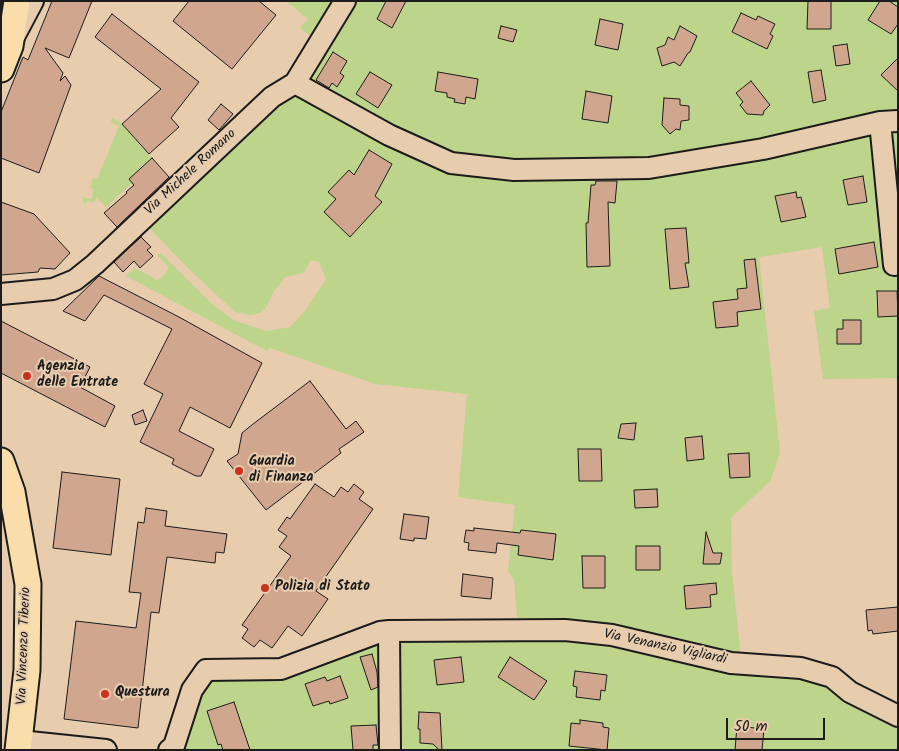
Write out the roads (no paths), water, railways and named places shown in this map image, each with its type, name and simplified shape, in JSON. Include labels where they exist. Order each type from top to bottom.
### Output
[{"type":"main road","points":[[1,69],[5,45],[17,1]]},
{"type":"main road","name":"Via Vincenzo Tiberio","points":[[1,461],[12,492],[28,584],[27,670],[19,745]]},
{"type":"main road","name":"Via Vincenzo Tiberio","points":[[1,482],[15,513]]},
{"type":"street","points":[[5,45],[33,1]]},
{"type":"street","name":"Via Michele Romano","points":[[1,294],[53,289],[75,280],[95,264],[272,97],[295,83],[345,1]]},
{"type":"street","points":[[295,83],[388,135],[451,163],[514,170],[649,168],[763,150],[889,121],[894,265]]},
{"type":"street","name":"Via Venanzio Vigliardi","points":[[169,750],[174,746],[192,690],[206,670],[281,669],[380,632],[389,631],[565,630],[612,635],[731,663],[801,668],[832,677],[850,692],[898,716]]},
{"type":"street","points":[[389,631],[390,750]]},
{"type":"street","points":[[19,745],[106,750]]},
{"type":"place","name":"Agenzia delle Entrate","points":[[27,376]]},
{"type":"place","name":"Guardia di Finanza","points":[[239,471]]},
{"type":"place","name":"Polizia di Stato","points":[[265,588]]},
{"type":"place","name":"Questura","points":[[105,694]]}]
